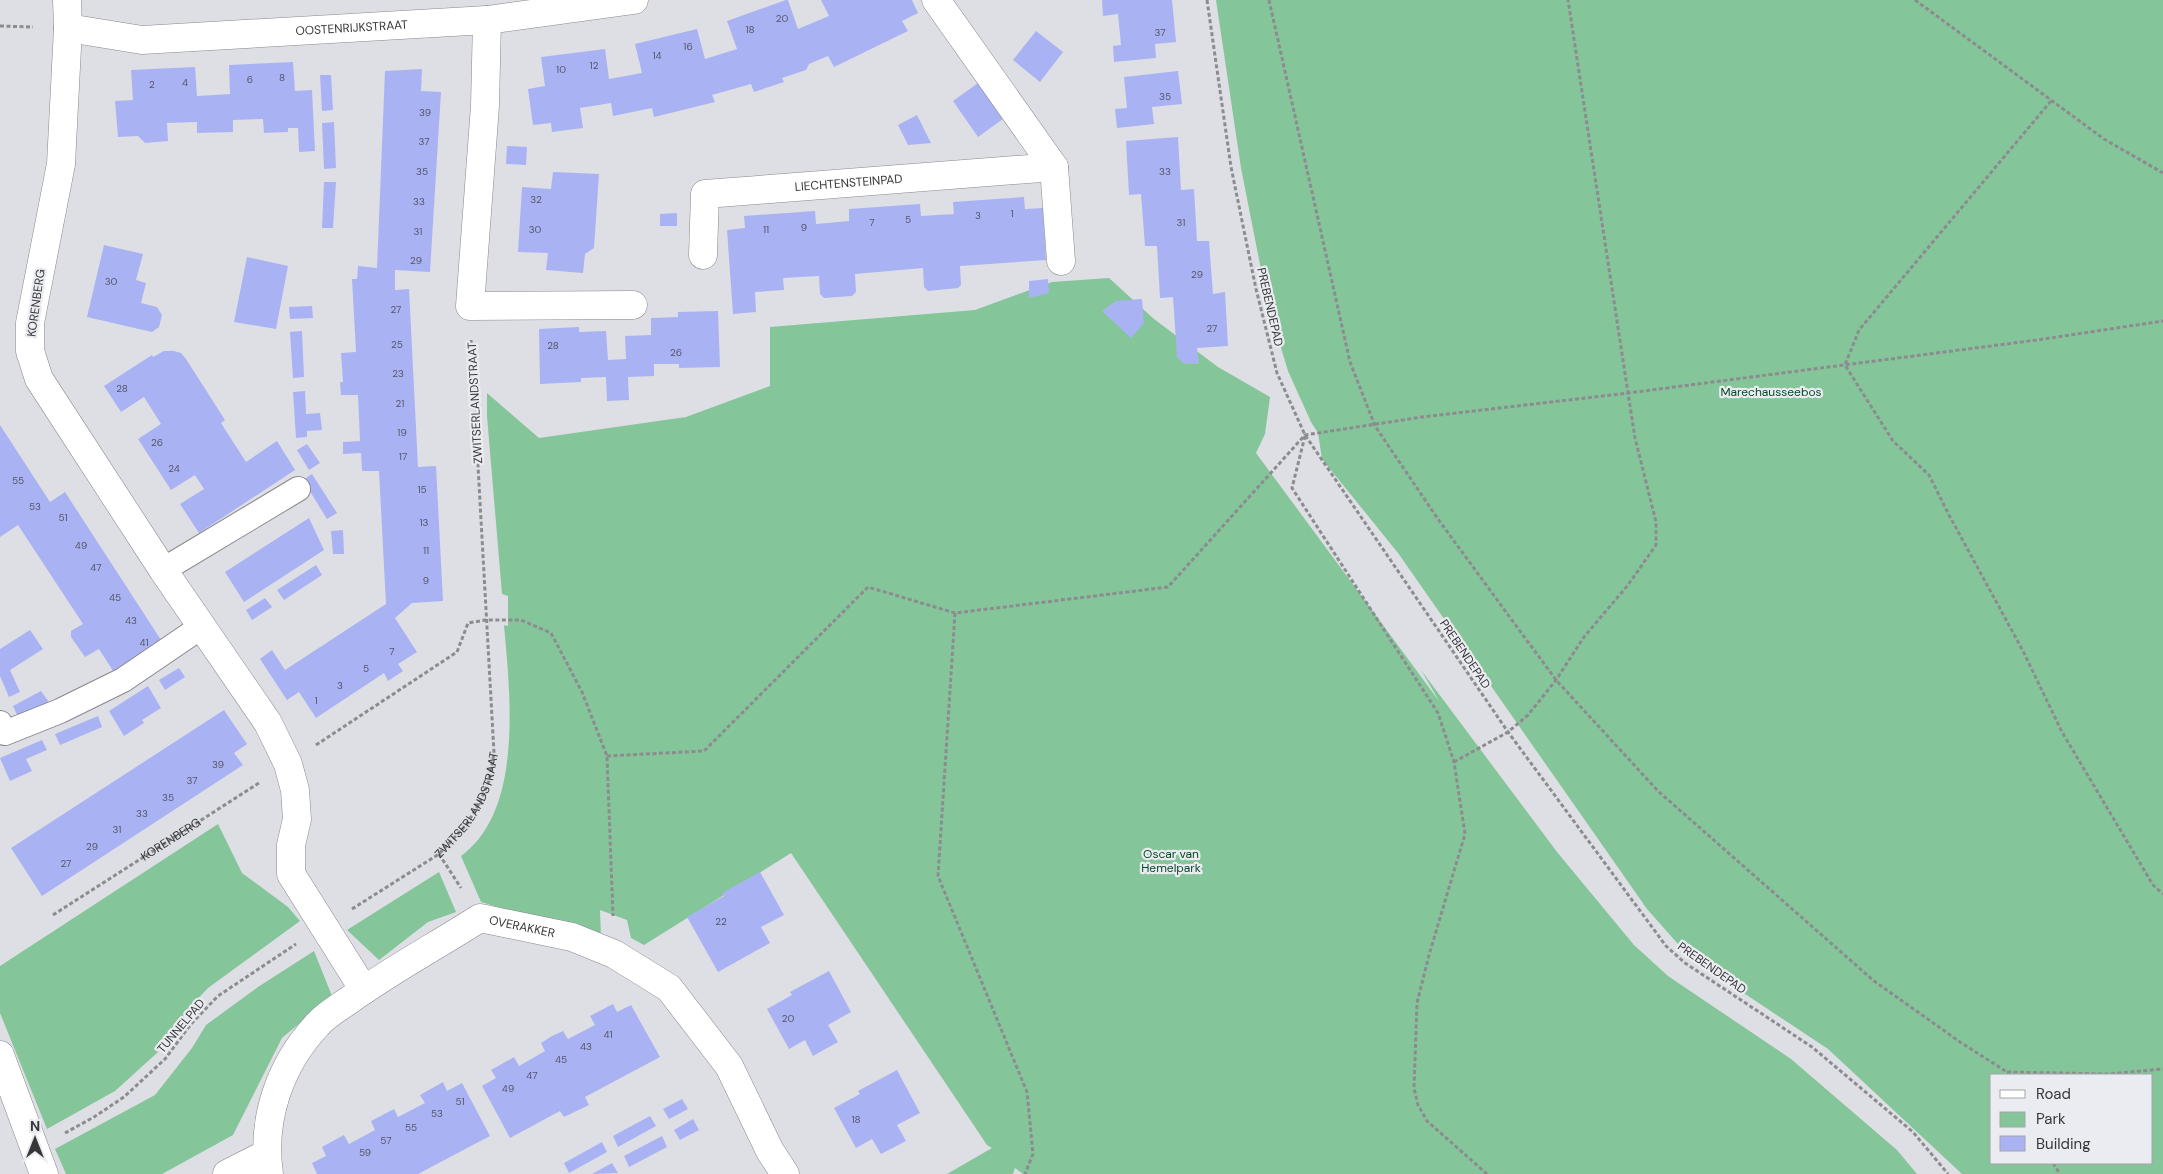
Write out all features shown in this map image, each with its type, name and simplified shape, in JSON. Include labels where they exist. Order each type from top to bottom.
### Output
[{"type":"street","name":"KORENBERG","points":[[67,0],[68,28],[61,164],[30,324],[30,351],[39,379],[201,627],[268,723],[288,764],[295,790],[297,819],[291,845],[291,874],[364,990]]},
{"type":"street","name":"OOSTENRIJKSTRAAT","points":[[68,28],[142,40],[488,20],[582,4],[634,0]]},
{"type":"street","points":[[936,0],[1054,167],[1061,261]]},
{"type":"street","points":[[488,20],[485,106],[470,306],[633,305]]},
{"type":"street","name":"LIECHTENSTEINPAD","points":[[703,256],[706,194],[1054,167]]},
{"type":"street","name":"OVERAKKER","points":[[267,1164],[272,1102],[282,1076],[299,1048],[318,1023],[364,990],[480,918],[572,937],[614,954],[669,988],[729,1066],[770,1150],[785,1174]]},
{"type":"street","points":[[0,1055],[44,1174]]},
{"type":"street","points":[[227,1174],[267,1164]]},
{"type":"lane","points":[[164,570],[298,489]]},
{"type":"lane","points":[[0,723],[4,733],[60,711],[123,680],[201,627]]},
{"type":"path","name":"PREBENDEPAD","points":[[1207,0],[1231,167],[1256,289],[1277,373],[1305,435],[1508,732],[1666,946],[1686,963],[1812,1047],[1913,1132],[1948,1174]]},
{"type":"path","points":[[1269,0],[1350,362],[1375,426],[1440,522],[1556,680],[1658,791],[1837,950],[1874,981],[2008,1074],[2108,1074],[2163,1069]]},
{"type":"path","points":[[1454,762],[1508,732],[1528,715],[1556,680],[1584,636],[1628,585],[1656,544],[1656,522],[1635,438],[1568,0]]},
{"type":"path","points":[[1915,0],[1982,47],[2051,101],[2104,139],[2163,173]]},
{"type":"path","points":[[1845,365],[1859,330],[2051,101]]},
{"type":"path","name":"ZWITSERLANDSTRAAT","points":[[324,926],[439,854],[466,825],[479,804],[489,781],[494,753],[470,306]]},
{"type":"path","points":[[607,756],[704,751],[868,587],[955,613],[1168,587],[1305,435],[1422,418],[1628,394],[2037,340],[2163,321]]},
{"type":"path","points":[[1845,365],[1893,442],[1929,474],[2023,652],[2062,732],[2154,885],[2163,894]]},
{"type":"path","points":[[1305,435],[1292,488],[1438,713],[1454,762],[1465,834],[1429,955],[1417,1003],[1414,1088],[1418,1105],[1427,1121],[1486,1174]]},
{"type":"path","points":[[955,613],[938,876],[1027,1092],[1033,1154],[1025,1174]]},
{"type":"path","points":[[288,764],[457,652],[468,623],[486,620],[521,620],[551,633],[582,692],[607,756],[614,954]]},
{"type":"path","name":"KORENBERG","points":[[53,915],[288,764]]},
{"type":"path","points":[[439,854],[480,918]]},
{"type":"path","name":"TUNNELPAD","points":[[62,1135],[94,1118],[124,1097],[165,1059],[191,1024],[218,996],[324,926]]},
{"type":"green space","name":"Marechausseebos","points":[[1216,0],[2163,0],[2163,1174],[1962,1174],[1828,1049],[1715,974],[1678,944],[1647,909],[1398,553],[1322,459],[1318,433],[1311,422],[1288,371],[1268,305],[1241,168]]},
{"type":"green space","name":"Oscar van Hemelpark","points":[[1109,278],[1154,319],[1218,367],[1270,397],[1265,434],[1256,453],[1439,701],[1421,670],[1557,852],[1634,945],[1668,976],[1791,1059],[1897,1150],[1917,1174],[1023,1174],[1015,1168],[1013,1174],[947,1174],[992,1148],[987,1145],[791,853],[644,945],[631,938],[627,920],[600,910],[601,938],[481,902],[461,856],[481,836],[495,810],[504,781],[510,716],[504,625],[508,626],[508,596],[502,594],[487,416],[487,393],[539,438],[686,417],[770,386],[770,327],[975,310],[1052,282]]},
{"type":"green space","points":[[218,824],[242,873],[288,907],[300,921],[208,988],[188,1009],[157,1053],[115,1091],[47,1129],[0,1013],[0,966]]},
{"type":"green space","points":[[439,872],[456,912],[428,922],[379,960],[347,930]]},
{"type":"green space","points":[[314,951],[332,996],[282,1038],[233,1135],[162,1174],[66,1174],[55,1149],[155,1095],[192,1048],[206,1025],[258,987]]},
{"type":"building","points":[[788,0],[798,29],[829,16],[821,0],[912,0],[918,13],[902,21],[908,31],[834,67],[828,56],[809,64],[806,70],[782,78],[784,82],[754,92],[751,84],[712,95],[715,102],[654,117],[652,108],[613,116],[611,103],[580,108],[583,128],[552,132],[551,123],[533,125],[528,89],[545,86],[541,57],[605,49],[609,79],[642,73],[635,44],[697,29],[705,59],[737,49],[727,21]]},
{"type":"building","points":[[1102,0],[1172,0],[1176,42],[1155,44],[1156,58],[1114,62],[1113,46],[1121,45],[1118,14],[1103,16]]},
{"type":"building","points":[[1036,31],[1063,52],[1040,82],[1013,60]]},
{"type":"building","points":[[293,62],[295,91],[312,90],[315,151],[299,152],[298,128],[288,128],[288,132],[264,133],[263,119],[233,120],[233,132],[197,133],[197,122],[167,123],[168,141],[145,143],[138,136],[118,137],[115,101],[133,100],[131,70],[195,67],[197,96],[230,94],[229,65]]},
{"type":"building","points":[[422,69],[421,91],[441,92],[430,272],[395,270],[395,290],[409,289],[418,467],[436,466],[443,601],[412,603],[395,618],[417,652],[398,664],[403,671],[388,681],[384,673],[316,718],[299,692],[287,700],[260,659],[272,650],[285,670],[386,604],[379,471],[362,471],[361,453],[343,454],[343,442],[360,441],[358,395],[341,395],[340,382],[343,382],[341,353],[356,352],[352,279],[357,279],[358,266],[377,268],[385,71]]},
{"type":"building","points":[[1178,71],[1182,104],[1152,107],[1154,124],[1117,128],[1115,109],[1127,108],[1124,77]]},
{"type":"building","points":[[320,75],[331,75],[333,110],[322,111]]},
{"type":"building","points":[[978,83],[1003,119],[978,137],[953,101]]},
{"type":"building","points":[[917,115],[931,143],[908,145],[898,125]]},
{"type":"building","points":[[334,122],[336,168],[324,169],[322,123]]},
{"type":"building","points":[[1178,137],[1181,190],[1194,189],[1197,241],[1209,241],[1213,294],[1225,292],[1228,346],[1197,348],[1199,364],[1184,364],[1177,357],[1173,297],[1160,298],[1157,246],[1145,246],[1141,194],[1129,195],[1126,141]]},
{"type":"building","points":[[507,146],[527,147],[526,165],[506,164]]},
{"type":"building","points":[[553,172],[599,174],[594,248],[585,254],[583,273],[546,270],[548,253],[518,252],[522,187],[551,189]]},
{"type":"building","points":[[324,182],[336,182],[333,228],[322,228]]},
{"type":"building","points":[[1024,197],[1025,209],[1043,208],[1046,260],[960,266],[961,285],[958,288],[928,291],[924,287],[923,268],[855,274],[856,292],[852,296],[824,298],[820,294],[819,276],[783,278],[784,290],[755,292],[756,312],[733,314],[727,230],[745,228],[744,216],[815,211],[816,224],[849,221],[849,209],[920,204],[921,216],[954,214],[953,202]]},
{"type":"building","points":[[677,213],[677,226],[660,226],[660,214]]},
{"type":"building","points":[[104,245],[143,254],[136,280],[146,283],[141,303],[157,307],[162,315],[159,327],[152,332],[87,317]]},
{"type":"building","points":[[247,257],[288,266],[276,329],[234,322]]},
{"type":"building","points":[[1048,279],[1049,293],[1029,298],[1029,281]]},
{"type":"building","points":[[1142,299],[1144,323],[1131,338],[1102,311],[1116,301]]},
{"type":"building","points":[[312,306],[313,318],[290,319],[289,307]]},
{"type":"building","points":[[718,311],[720,367],[679,368],[679,364],[654,364],[654,376],[628,377],[629,400],[607,401],[606,377],[581,378],[581,382],[540,384],[539,329],[579,327],[579,332],[606,331],[608,360],[626,359],[625,336],[651,335],[651,318],[678,317],[678,312]]},
{"type":"building","points":[[302,331],[304,377],[293,378],[290,332]]},
{"type":"building","points":[[164,351],[181,353],[186,359],[225,420],[221,423],[246,462],[277,441],[295,470],[199,533],[180,504],[204,489],[195,475],[171,490],[138,439],[161,424],[144,397],[121,412],[104,386],[152,355],[153,357]]},
{"type":"building","points":[[305,391],[306,414],[320,413],[322,430],[307,431],[307,437],[296,438],[293,392]]},
{"type":"building","points":[[0,425],[50,502],[65,492],[163,643],[115,674],[99,649],[85,657],[71,637],[71,631],[83,624],[18,525],[0,537]]},
{"type":"building","points":[[307,444],[320,463],[309,470],[297,450]]},
{"type":"building","points":[[312,474],[337,513],[327,519],[303,480]]},
{"type":"building","points":[[309,518],[324,550],[244,602],[225,572]]},
{"type":"building","points":[[343,530],[344,554],[333,554],[331,531]]},
{"type":"building","points":[[316,565],[322,575],[284,600],[277,590]]},
{"type":"building","points":[[265,598],[272,607],[252,620],[246,610]]},
{"type":"building","points":[[30,630],[43,649],[10,670],[20,692],[9,697],[0,676],[0,649]]},
{"type":"building","points":[[179,668],[185,677],[165,690],[159,680]]},
{"type":"building","points":[[148,686],[161,708],[142,720],[144,723],[124,736],[109,711]]},
{"type":"building","points":[[41,691],[51,705],[19,719],[13,706]]},
{"type":"building","points":[[224,710],[247,744],[234,753],[243,765],[42,896],[11,848]]},
{"type":"building","points":[[98,716],[102,727],[60,745],[55,734]]},
{"type":"building","points":[[42,740],[47,750],[26,759],[32,771],[10,781],[0,758]]},
{"type":"building","points":[[760,872],[784,915],[761,927],[770,943],[718,972],[687,917],[724,896],[722,893]]},
{"type":"building","points":[[829,971],[851,1012],[828,1025],[838,1042],[813,1056],[805,1040],[789,1049],[767,1009],[792,995],[790,992]]},
{"type":"building","points":[[613,1004],[617,1012],[631,1005],[660,1057],[585,1097],[589,1105],[564,1117],[560,1111],[510,1138],[482,1086],[496,1078],[491,1070],[514,1057],[519,1066],[545,1051],[541,1043],[552,1036],[563,1031],[568,1039],[595,1025],[590,1016]]},
{"type":"building","points":[[897,1070],[920,1113],[897,1125],[906,1141],[881,1154],[872,1139],[856,1148],[834,1108],[860,1094],[858,1091]]},
{"type":"building","points":[[443,1082],[447,1091],[462,1083],[490,1136],[418,1174],[317,1174],[312,1163],[326,1156],[322,1147],[344,1135],[349,1144],[375,1130],[371,1121],[394,1109],[398,1117],[425,1103],[420,1095]]},
{"type":"building","points":[[682,1099],[688,1109],[669,1119],[663,1109]]},
{"type":"building","points":[[650,1116],[656,1126],[618,1147],[613,1136]]},
{"type":"building","points":[[693,1119],[699,1130],[680,1140],[674,1130]]},
{"type":"building","points":[[662,1136],[667,1147],[629,1167],[624,1156]]},
{"type":"building","points":[[602,1142],[607,1152],[569,1173],[564,1163]]},
{"type":"building","points":[[612,1163],[618,1173],[592,1174]]}]
